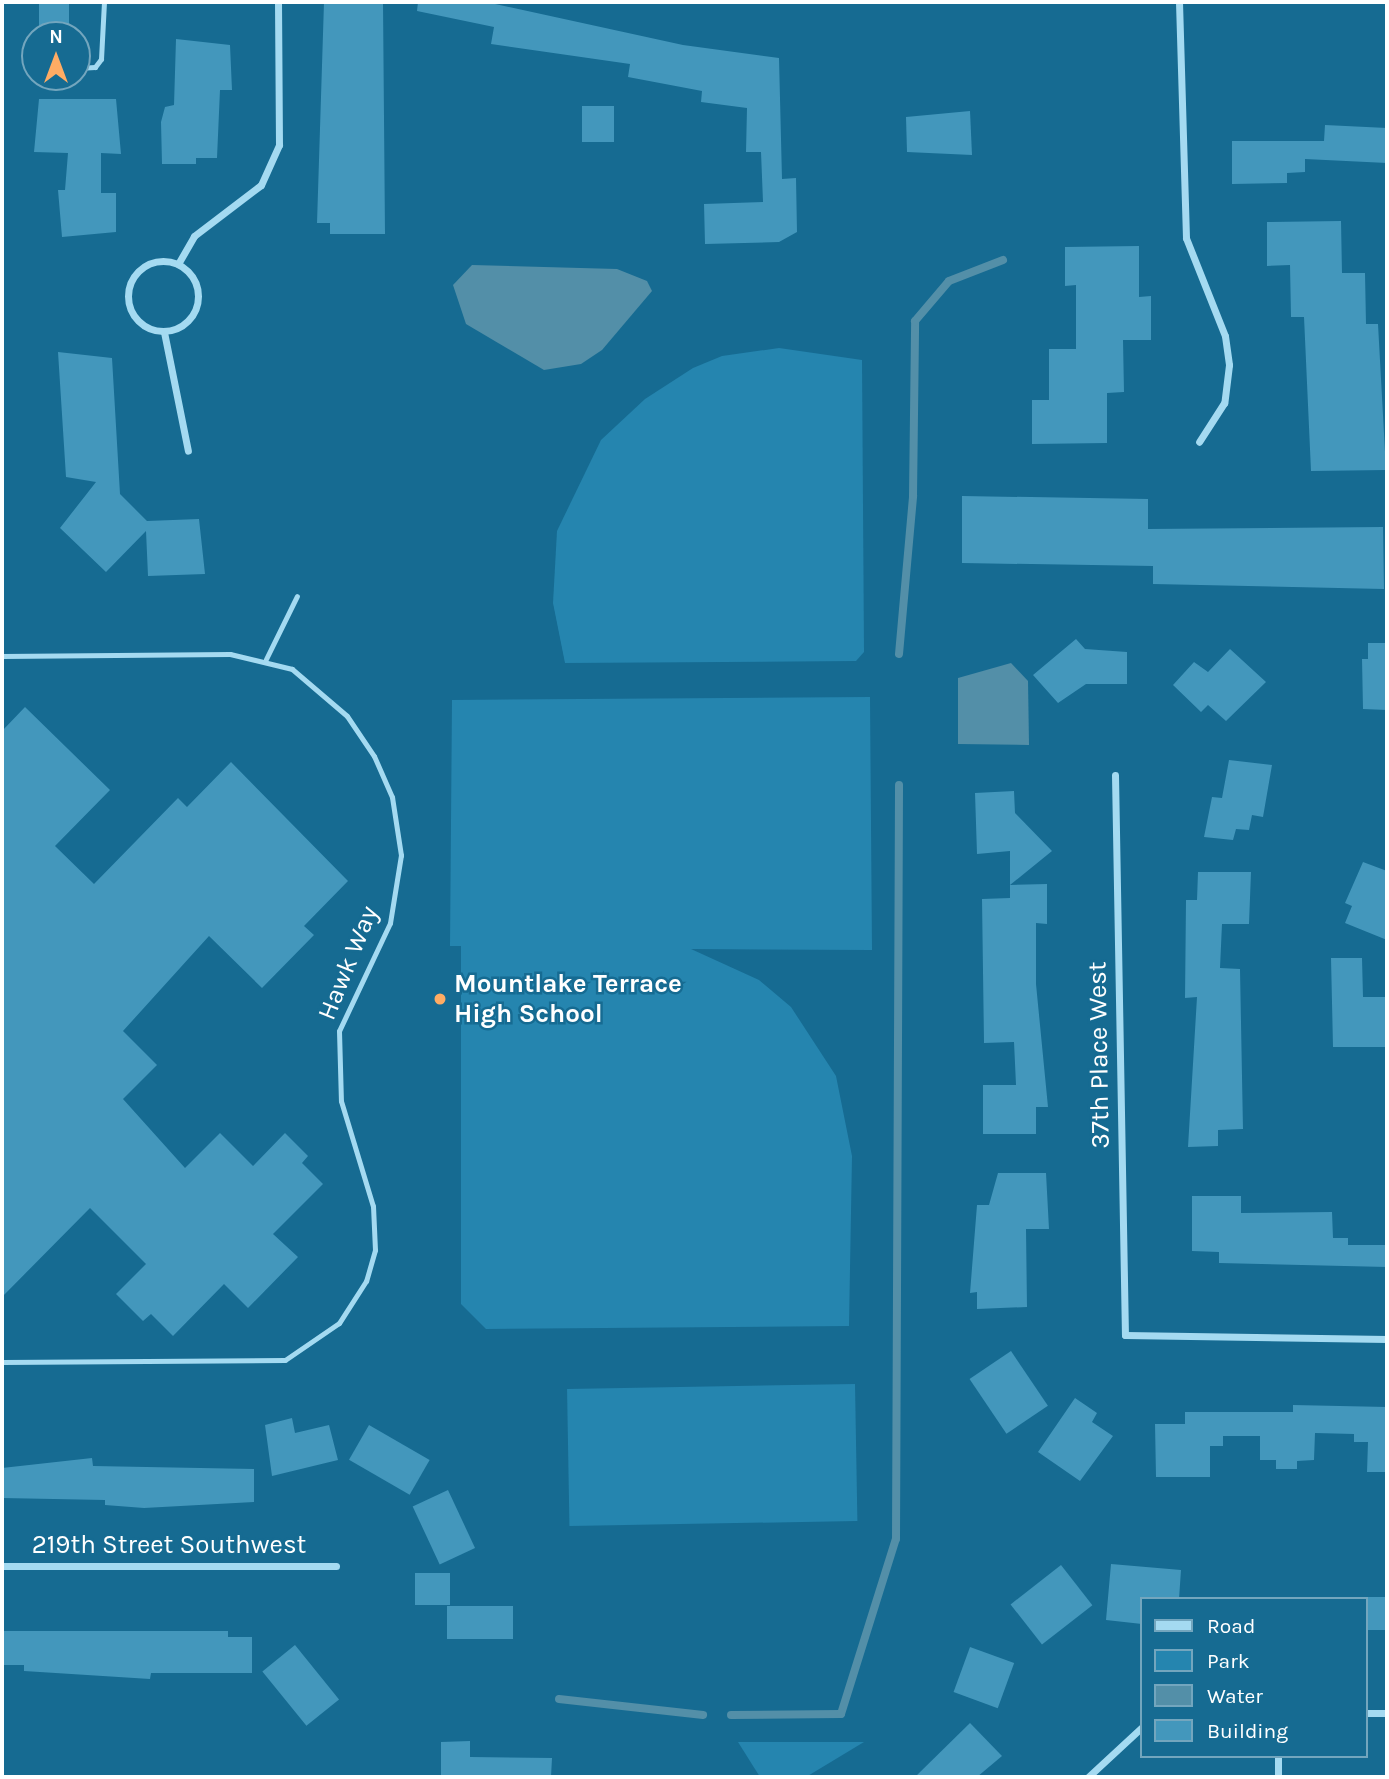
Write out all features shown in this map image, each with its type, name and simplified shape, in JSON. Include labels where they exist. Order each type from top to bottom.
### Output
[{"type":"street","points":[[178,264],[194,236],[261,185],[279,145],[278,2]]},
{"type":"street","points":[[1179,2],[1186,238],[1225,336],[1229,365],[1224,403],[1199,442]]},
{"type":"street","points":[[178,264],[194,279],[198,300],[189,320],[164,332],[139,323],[128,292],[146,266],[178,264]]},
{"type":"street","points":[[164,332],[188,452]]},
{"type":"street","name":"37th Place West","points":[[1115,775],[1125,1335],[1387,1339]]},
{"type":"street","name":"219th Street Southwest","points":[[2,1566],[336,1566]]},
{"type":"street","points":[[1368,1713],[1387,1713]]},
{"type":"street","points":[[1088,1777],[1140,1729]]},
{"type":"street","points":[[1278,1758],[1278,1777]]},
{"type":"lane","points":[[91,67],[95,67],[101,58],[104,2]]},
{"type":"lane","points":[[266,659],[297,596]]},
{"type":"lane","name":"Hawk Way","points":[[2,656],[266,659],[292,668],[347,716],[392,797],[401,855],[390,923],[351,997],[337,1065],[341,1101],[373,1206],[375,1250],[366,1281],[339,1323],[285,1360],[2,1362]]},
{"type":"green space","points":[[779,348],[862,360],[864,652],[856,661],[565,663],[553,603],[557,531],[601,440],[645,399],[693,368],[722,356]]},
{"type":"green space","points":[[870,697],[872,950],[691,949],[759,980],[791,1007],[836,1076],[852,1156],[849,1326],[486,1329],[461,1304],[461,946],[450,946],[452,700]]},
{"type":"green space","points":[[855,1384],[857,1521],[569,1526],[567,1389]]},
{"type":"green space","points":[[738,1742],[864,1742],[806,1777],[760,1777]]},
{"type":"water","points":[[472,265],[617,269],[647,281],[652,291],[602,350],[581,364],[544,370],[466,324],[453,285]]},
{"type":"water","points":[[1011,663],[1028,681],[1029,745],[958,744],[958,678]]},
{"type":"building","points":[[39,2],[69,2],[69,21],[39,21]]},
{"type":"building","points":[[324,2],[383,2],[385,234],[330,234],[330,223],[317,223]]},
{"type":"building","points":[[418,2],[486,2],[683,45],[779,58],[782,179],[796,178],[797,232],[779,242],[705,244],[704,204],[763,202],[761,152],[746,152],[747,108],[701,102],[702,91],[628,77],[630,64],[491,44],[494,27],[417,11]]},
{"type":"building","points":[[176,39],[230,45],[232,90],[220,90],[217,158],[196,158],[196,164],[162,164],[161,122],[165,107],[174,105]]},
{"type":"building","points":[[39,99],[116,99],[121,154],[101,153],[101,193],[116,193],[116,232],[62,237],[58,190],[65,190],[68,153],[34,152]]},
{"type":"building","points":[[582,106],[614,106],[614,142],[582,142]]},
{"type":"building","points":[[970,111],[972,155],[907,152],[906,117]]},
{"type":"building","points":[[1325,125],[1387,128],[1387,163],[1305,159],[1305,172],[1287,173],[1287,183],[1232,184],[1232,141],[1324,141]]},
{"type":"building","points":[[1341,221],[1342,273],[1365,273],[1366,324],[1378,324],[1386,470],[1311,471],[1304,317],[1291,317],[1290,265],[1267,266],[1267,222]]},
{"type":"building","points":[[1139,246],[1139,297],[1151,296],[1151,340],[1123,340],[1124,392],[1107,393],[1107,443],[1032,444],[1032,400],[1049,400],[1049,349],[1076,349],[1076,285],[1065,286],[1065,247]]},
{"type":"building","points":[[58,352],[112,358],[120,494],[147,521],[199,519],[205,574],[148,576],[146,531],[106,572],[60,528],[96,482],[66,477]]},
{"type":"building","points":[[962,496],[1148,499],[1148,529],[1383,527],[1384,589],[1153,584],[1153,566],[962,563]]},
{"type":"building","points":[[1076,639],[1085,649],[1127,652],[1127,684],[1086,684],[1058,703],[1033,675]]},
{"type":"building","points":[[1368,643],[1387,643],[1387,710],[1363,709],[1362,659],[1368,659]]},
{"type":"building","points":[[1230,649],[1266,682],[1226,721],[1208,705],[1201,712],[1173,685],[1194,662],[1208,672]]},
{"type":"building","points":[[25,707],[110,790],[55,846],[94,884],[178,798],[187,807],[231,762],[348,881],[304,926],[314,935],[262,988],[209,936],[123,1031],[157,1065],[123,1099],[185,1168],[220,1133],[253,1166],[285,1133],[308,1156],[302,1163],[323,1184],[273,1234],[298,1257],[248,1308],[224,1284],[173,1336],[151,1314],[143,1321],[116,1294],[146,1264],[90,1208],[2,1297],[2,731]]},
{"type":"building","points":[[1229,760],[1272,765],[1263,817],[1252,815],[1249,830],[1236,829],[1233,840],[1204,837],[1212,797],[1222,798]]},
{"type":"building","points":[[1014,791],[1015,813],[1052,851],[1010,885],[1010,851],[977,854],[975,793]]},
{"type":"building","points":[[1363,862],[1387,871],[1387,940],[1345,923],[1352,906],[1345,903]]},
{"type":"building","points":[[1198,872],[1251,872],[1249,924],[1222,924],[1220,968],[1240,969],[1243,1129],[1218,1130],[1218,1146],[1188,1147],[1197,997],[1185,998],[1186,900],[1197,900]]},
{"type":"building","points":[[1047,884],[1047,924],[1036,923],[1036,984],[1048,1107],[1036,1107],[1036,1134],[983,1134],[983,1085],[1016,1085],[1014,1042],[984,1043],[982,899],[1010,898],[1010,885]]},
{"type":"building","points":[[1331,958],[1362,958],[1363,997],[1387,997],[1387,1047],[1333,1047]]},
{"type":"building","points":[[998,1173],[1046,1173],[1049,1229],[1026,1229],[1027,1307],[977,1309],[977,1292],[970,1293],[977,1205],[989,1205]]},
{"type":"building","points":[[1192,1196],[1241,1196],[1241,1213],[1332,1212],[1333,1238],[1348,1238],[1348,1245],[1387,1245],[1387,1267],[1219,1263],[1219,1252],[1192,1251]]},
{"type":"building","points":[[1011,1351],[1048,1406],[1006,1434],[970,1379]]},
{"type":"building","points":[[1075,1398],[1097,1413],[1092,1422],[1113,1436],[1080,1481],[1038,1452]]},
{"type":"building","points":[[1293,1405],[1387,1407],[1387,1472],[1367,1472],[1368,1442],[1354,1442],[1354,1434],[1315,1433],[1314,1460],[1297,1461],[1297,1469],[1276,1469],[1276,1460],[1260,1460],[1260,1436],[1223,1436],[1223,1446],[1210,1446],[1210,1477],[1156,1477],[1155,1424],[1185,1424],[1185,1412],[1293,1412]]},
{"type":"building","points":[[292,1418],[295,1433],[329,1425],[338,1460],[272,1476],[265,1425]]},
{"type":"building","points":[[369,1425],[430,1460],[410,1495],[349,1460]]},
{"type":"building","points":[[92,1458],[93,1466],[254,1469],[254,1502],[144,1508],[105,1505],[105,1500],[2,1498],[2,1468]]},
{"type":"building","points":[[448,1490],[475,1548],[440,1564],[413,1506]]},
{"type":"building","points":[[1111,1564],[1181,1570],[1179,1597],[1140,1597],[1140,1624],[1106,1620]]},
{"type":"building","points":[[1061,1565],[1092,1605],[1042,1645],[1011,1604]]},
{"type":"building","points":[[415,1573],[450,1573],[450,1605],[415,1605]]},
{"type":"building","points":[[1368,1597],[1387,1597],[1387,1630],[1368,1630]]},
{"type":"building","points":[[447,1606],[513,1606],[513,1639],[447,1639]]},
{"type":"building","points":[[2,1631],[228,1631],[228,1637],[252,1637],[252,1673],[151,1673],[150,1679],[24,1671],[24,1665],[2,1665]]},
{"type":"building","points":[[295,1645],[339,1699],[306,1726],[262,1671]]},
{"type":"building","points":[[970,1647],[1014,1663],[998,1708],[954,1692]]},
{"type":"building","points":[[970,1723],[1002,1756],[977,1777],[915,1777]]},
{"type":"building","points":[[470,1741],[470,1757],[552,1758],[551,1777],[441,1777],[441,1742]]},
{"type":"waterway","points":[[899,654],[913,496],[915,321],[949,281],[1003,260]]},
{"type":"waterway","points":[[731,1715],[841,1714],[896,1539],[899,785]]},
{"type":"waterway","points":[[559,1699],[703,1715]]},
{"type":"place","name":"Mountlake Terrace High School","points":[[440,999]]}]
